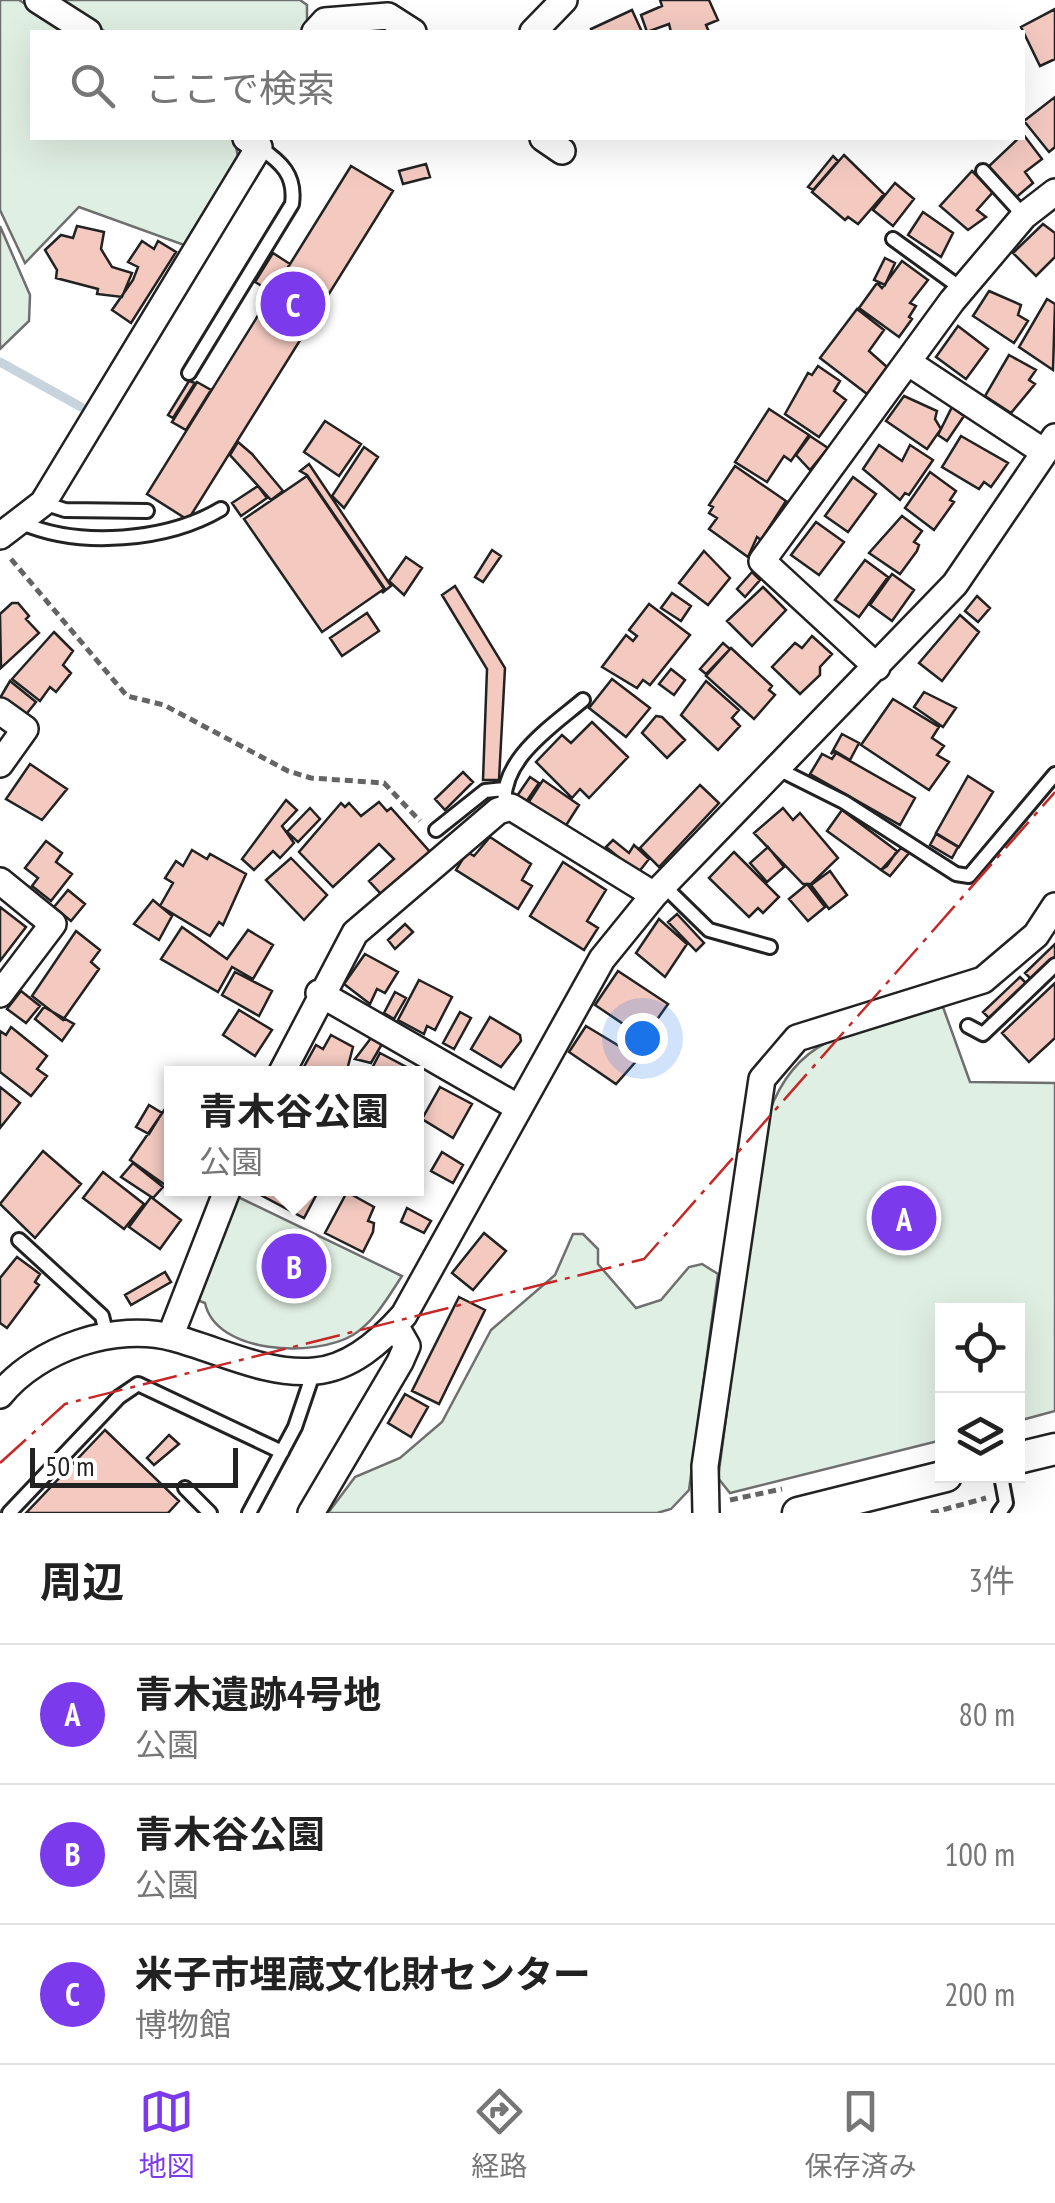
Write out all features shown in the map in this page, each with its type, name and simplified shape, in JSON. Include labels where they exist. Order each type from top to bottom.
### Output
[{"type":"street","points":[[38,0],[85,30]]},
{"type":"street","points":[[534,30],[564,0]]},
{"type":"street","points":[[317,30],[324,21],[387,8],[411,30]]},
{"type":"street","points":[[9,538],[43,503],[256,141]]},
{"type":"street","points":[[877,667],[762,561],[962,289],[1024,216],[1055,192]]},
{"type":"street","points":[[0,1394],[44,1360],[107,1336],[170,1336],[269,1367],[314,1371],[350,1360],[395,1324],[602,960],[659,891],[955,584],[1050,445],[908,363]]},
{"type":"street","points":[[0,711],[25,729],[0,764]]},
{"type":"street","points":[[285,1066],[355,933],[505,799],[510,807],[659,891]]},
{"type":"street","points":[[0,882],[53,924],[0,994]]},
{"type":"street","points":[[706,1513],[705,1466],[762,1080],[797,1038],[983,980],[1036,935],[1055,906]]},
{"type":"street","points":[[320,993],[519,1108]]},
{"type":"street","points":[[170,1336],[225,1196]]},
{"type":"street","points":[[312,1513],[400,1362],[406,1346],[395,1324]]},
{"type":"street","points":[[1025,1456],[1055,1449]]},
{"type":"street","points":[[798,1513],[935,1479]]},
{"type":"lane","points":[[189,372],[292,204],[294,193],[284,164],[256,141]]},
{"type":"lane","points":[[983,171],[1024,216]]},
{"type":"lane","points":[[892,239],[962,289]]},
{"type":"lane","points":[[43,503],[64,510],[146,512]]},
{"type":"lane","points":[[9,538],[46,533],[157,536],[191,527],[221,509]]},
{"type":"lane","points":[[436,830],[486,790],[505,799],[530,745],[582,700]]},
{"type":"lane","points":[[778,770],[844,802],[956,874],[969,876],[1055,774]]},
{"type":"lane","points":[[659,891],[709,930],[770,947]]},
{"type":"lane","points":[[968,1026],[983,1034],[1055,965]]},
{"type":"lane","points":[[19,1240],[102,1316],[107,1336]]},
{"type":"lane","points":[[248,1513],[306,1401],[314,1371]]},
{"type":"lane","points":[[9,1513],[118,1397],[138,1384],[282,1452]]},
{"type":"lane","points":[[999,1513],[1006,1502],[1002,1483]]},
{"type":"lane","points":[[185,1488],[210,1513]]},
{"type":"path","points":[[9,538],[127,696],[164,705],[288,771],[311,778],[384,783],[424,825],[436,830]]},
{"type":"green space","points":[[0,0],[19,0],[66,30],[30,30],[30,140],[235,141],[238,157],[184,245],[79,207],[25,263],[0,210]]},
{"type":"green space","points":[[57,0],[300,0],[307,5],[304,30],[103,30]]},
{"type":"green space","points":[[0,226],[30,295],[29,321],[0,349]]},
{"type":"green space","points":[[943,1007],[970,1082],[1055,1083],[1055,1411],[1025,1419],[1025,1303],[935,1303],[935,1442],[730,1493],[718,1478],[765,1125],[777,1093],[793,1070],[811,1052],[857,1030]]},
{"type":"green space","points":[[238,1197],[402,1276],[368,1323],[336,1342],[315,1347],[268,1347],[227,1333],[213,1320],[205,1303],[197,1300],[210,1255]]},
{"type":"green space","points":[[573,1234],[583,1234],[598,1249],[598,1264],[636,1308],[661,1300],[689,1267],[702,1264],[718,1274],[689,1490],[671,1509],[657,1513],[328,1513],[355,1477],[400,1458],[442,1422],[491,1330],[555,1275]]},
{"type":"building","points":[[660,0],[709,0],[718,20],[706,25],[708,30],[670,30],[669,24],[646,30],[641,15],[662,6]]},
{"type":"building","points":[[1055,9],[1055,59],[1040,66],[1021,27]]},
{"type":"building","points":[[632,10],[641,30],[591,30]]},
{"type":"building","points":[[1055,97],[1055,147],[1049,152],[1025,120]]},
{"type":"building","points":[[1025,137],[1042,159],[1025,172],[1033,183],[1014,199],[988,167]]},
{"type":"building","points":[[844,155],[884,194],[858,224],[848,217],[845,220],[812,192]]},
{"type":"building","points":[[833,156],[838,161],[813,190],[808,187]]},
{"type":"building","points":[[426,164],[430,177],[403,184],[399,171]]},
{"type":"building","points":[[351,166],[393,191],[188,520],[147,494]]},
{"type":"building","points":[[972,171],[993,192],[977,210],[986,217],[968,230],[940,206]]},
{"type":"building","points":[[895,183],[914,199],[893,226],[873,210]]},
{"type":"building","points":[[923,212],[953,233],[941,257],[908,235]]},
{"type":"building","points":[[1043,224],[1055,233],[1055,257],[1036,276],[1013,253]]},
{"type":"building","points":[[77,226],[104,232],[101,249],[112,267],[132,273],[122,297],[97,294],[98,289],[56,278],[57,270],[45,250],[61,235],[73,238]]},
{"type":"building","points":[[142,241],[154,249],[158,241],[176,252],[131,323],[112,310],[133,280],[138,267],[128,262]]},
{"type":"building","points":[[273,253],[290,264],[272,292],[255,282]]},
{"type":"building","points":[[885,258],[895,263],[885,285],[874,280]]},
{"type":"building","points":[[902,261],[928,280],[910,303],[916,306],[909,317],[912,319],[899,337],[859,308],[877,283],[882,288]]},
{"type":"building","points":[[989,291],[1021,305],[1018,315],[1028,321],[1014,343],[973,316]]},
{"type":"building","points":[[1047,299],[1055,304],[1053,370],[1019,347]]},
{"type":"building","points":[[857,309],[884,330],[869,351],[887,367],[867,394],[820,358]]},
{"type":"building","points":[[958,326],[988,349],[966,379],[936,357]]},
{"type":"building","points":[[1009,355],[1036,370],[1029,380],[1035,384],[1011,413],[985,396]]},
{"type":"building","points":[[818,366],[840,381],[834,391],[846,400],[819,437],[785,414],[808,373],[812,375]]},
{"type":"building","points":[[189,381],[195,383],[173,418],[168,415]]},
{"type":"building","points":[[197,382],[211,390],[186,430],[172,422]]},
{"type":"building","points":[[904,396],[937,411],[935,419],[941,429],[927,449],[886,421]]},
{"type":"building","points":[[952,407],[964,416],[947,441],[938,435]]},
{"type":"building","points":[[769,409],[809,435],[791,461],[784,456],[767,482],[735,462]]},
{"type":"building","points":[[325,421],[361,444],[339,476],[304,452]]},
{"type":"building","points":[[810,436],[828,448],[810,470],[796,455]]},
{"type":"building","points":[[961,436],[1008,463],[991,487],[984,482],[979,489],[942,467]]},
{"type":"building","points":[[238,442],[283,491],[271,500],[230,455]]},
{"type":"building","points":[[879,445],[902,461],[910,445],[933,460],[909,495],[905,493],[900,500],[863,469]]},
{"type":"building","points":[[364,447],[378,457],[344,508],[332,496]]},
{"type":"building","points":[[309,464],[391,586],[382,593],[385,589],[307,475],[300,471]]},
{"type":"building","points":[[735,466],[786,501],[761,540],[757,537],[748,557],[709,529],[717,518],[709,513],[713,507],[709,505]]},
{"type":"building","points":[[930,472],[956,491],[950,500],[954,502],[934,530],[905,508]]},
{"type":"building","points":[[307,476],[384,589],[322,632],[244,519]]},
{"type":"building","points":[[853,477],[876,494],[848,532],[825,516]]},
{"type":"building","points":[[258,486],[267,498],[241,516],[232,503]]},
{"type":"building","points":[[902,516],[922,531],[914,542],[919,545],[917,551],[900,574],[869,553]]},
{"type":"building","points":[[816,522],[844,542],[819,575],[791,555]]},
{"type":"building","points":[[492,550],[501,556],[483,582],[475,577]]},
{"type":"building","points":[[704,551],[730,578],[708,605],[679,583]]},
{"type":"building","points":[[406,557],[422,568],[404,595],[389,581]]},
{"type":"building","points":[[865,560],[888,577],[859,617],[835,600]]},
{"type":"building","points":[[752,572],[760,580],[745,597],[737,589]]},
{"type":"building","points":[[892,574],[914,590],[892,621],[870,605]]},
{"type":"building","points":[[455,586],[505,668],[499,780],[483,780],[487,669],[442,595]]},
{"type":"building","points":[[763,587],[786,610],[752,646],[727,621]]},
{"type":"building","points":[[672,593],[691,606],[681,621],[661,608]]},
{"type":"building","points":[[977,596],[990,608],[978,622],[965,611]]},
{"type":"building","points":[[12,603],[18,603],[39,633],[1,668],[0,614]]},
{"type":"building","points":[[649,604],[690,635],[650,685],[643,680],[637,688],[602,667],[626,635],[633,641],[637,636],[629,630]]},
{"type":"building","points":[[367,613],[379,631],[342,656],[330,638]]},
{"type":"building","points":[[960,615],[979,632],[942,681],[919,663]]},
{"type":"building","points":[[54,632],[73,651],[63,665],[71,673],[56,692],[50,687],[40,701],[12,679]]},
{"type":"building","points":[[812,636],[832,654],[820,667],[820,675],[800,694],[772,667],[795,643],[802,648]]},
{"type":"building","points":[[723,643],[730,649],[706,674],[700,669]]},
{"type":"building","points":[[731,648],[772,686],[769,690],[775,695],[754,719],[706,676]]},
{"type":"building","points":[[671,669],[685,680],[674,695],[659,684]]},
{"type":"building","points":[[612,679],[650,708],[626,737],[589,708]]},
{"type":"building","points":[[10,681],[36,702],[24,717],[0,698]]},
{"type":"building","points":[[706,681],[739,710],[732,718],[740,726],[718,750],[681,715]]},
{"type":"building","points":[[924,692],[956,708],[943,727],[914,707]]},
{"type":"building","points":[[893,699],[939,727],[932,738],[944,746],[937,755],[949,762],[929,790],[861,745]]},
{"type":"building","points":[[656,716],[662,717],[685,740],[667,758],[642,733]]},
{"type":"building","points":[[592,722],[628,757],[589,798],[580,789],[572,798],[536,762],[562,735],[571,743]]},
{"type":"building","points":[[842,734],[859,743],[850,760],[835,751],[831,754]]},
{"type":"building","points":[[836,753],[915,798],[900,825],[810,774],[822,754],[832,759]]},
{"type":"building","points":[[30,764],[67,789],[42,820],[6,799]]},
{"type":"building","points":[[463,772],[473,782],[445,810],[435,799]]},
{"type":"building","points":[[968,776],[993,792],[959,847],[936,833]]},
{"type":"building","points":[[530,777],[539,783],[526,802],[517,796]]},
{"type":"building","points":[[543,780],[579,805],[565,827],[528,803]]},
{"type":"building","points":[[700,785],[719,803],[659,867],[640,848]]},
{"type":"building","points":[[286,800],[297,810],[282,826],[294,843],[280,858],[273,851],[254,870],[242,859]]},
{"type":"building","points":[[379,802],[387,811],[391,808],[430,852],[381,894],[369,881],[394,859],[379,844],[333,887],[299,852],[341,803],[345,807],[349,803],[361,816]]},
{"type":"building","points":[[310,808],[320,819],[298,842],[287,832]]},
{"type":"building","points":[[783,808],[793,820],[800,813],[838,858],[811,884],[803,884],[754,833]]},
{"type":"building","points":[[842,810],[897,851],[887,866],[881,870],[827,831]]},
{"type":"building","points":[[936,834],[958,847],[952,858],[930,845]]},
{"type":"building","points":[[490,837],[531,864],[522,880],[532,886],[518,909],[456,870],[467,852],[474,856]]},
{"type":"building","points":[[613,840],[629,853],[634,845],[649,859],[638,873],[606,847]]},
{"type":"building","points":[[46,841],[62,853],[56,862],[72,874],[51,901],[32,886],[38,878],[25,868]]},
{"type":"building","points":[[768,847],[784,867],[767,882],[750,863]]},
{"type":"building","points":[[901,848],[909,853],[890,876],[881,870]]},
{"type":"building","points":[[192,850],[207,859],[210,854],[246,874],[223,925],[219,922],[210,936],[160,906],[173,883],[165,878],[176,861],[183,866]]},
{"type":"building","points":[[734,852],[779,897],[763,913],[758,908],[749,917],[709,878]]},
{"type":"building","points":[[291,858],[327,895],[304,920],[266,880]]},
{"type":"building","points":[[563,862],[606,890],[587,921],[598,928],[584,950],[530,916]]},
{"type":"building","points":[[830,871],[847,895],[829,909],[811,885]]},
{"type":"building","points":[[807,884],[825,907],[808,921],[789,899]]},
{"type":"building","points":[[68,890],[85,904],[71,921],[54,907]]},
{"type":"building","points":[[153,900],[172,916],[159,940],[134,924]]},
{"type":"building","points":[[0,907],[26,927],[0,961]]},
{"type":"building","points":[[677,914],[704,943],[696,951],[668,922]]},
{"type":"building","points":[[659,919],[687,944],[665,977],[636,953]]},
{"type":"building","points":[[405,924],[413,932],[395,949],[388,940]]},
{"type":"building","points":[[182,927],[227,959],[248,930],[273,945],[253,979],[232,967],[218,992],[161,959]]},
{"type":"building","points":[[76,931],[100,950],[91,962],[99,969],[63,1020],[32,996]]},
{"type":"building","points":[[1055,944],[1055,957],[1031,979],[1025,973]]},
{"type":"building","points":[[365,954],[398,972],[385,993],[377,989],[370,1004],[344,984]]},
{"type":"building","points":[[618,971],[668,1004],[644,1038],[595,1005]]},
{"type":"building","points":[[235,972],[272,991],[259,1016],[222,995]]},
{"type":"building","points":[[1020,977],[1027,984],[990,1019],[983,1012]]},
{"type":"building","points":[[419,980],[452,997],[435,1030],[427,1026],[424,1034],[398,1020]]},
{"type":"building","points":[[1055,983],[1055,1038],[1029,1062],[1002,1033]]},
{"type":"building","points":[[21,991],[40,1006],[26,1023],[7,1009]]},
{"type":"building","points":[[395,992],[406,998],[394,1019],[384,1013]]},
{"type":"building","points":[[44,1007],[74,1024],[62,1041],[35,1019]]},
{"type":"building","points":[[239,1010],[272,1030],[255,1056],[223,1035]]},
{"type":"building","points":[[460,1012],[471,1018],[454,1049],[443,1043]]},
{"type":"building","points":[[490,1017],[520,1035],[521,1041],[501,1067],[471,1049]]},
{"type":"building","points":[[586,1026],[639,1058],[616,1084],[569,1052]]},
{"type":"building","points":[[11,1027],[47,1056],[37,1069],[47,1076],[31,1096],[0,1072],[0,1031],[6,1035]]},
{"type":"building","points":[[331,1035],[353,1047],[348,1066],[304,1066],[316,1045],[323,1049]]},
{"type":"building","points":[[371,1038],[382,1044],[371,1063],[355,1059]]},
{"type":"building","points":[[380,1053],[405,1066],[373,1066]]},
{"type":"building","points":[[0,1087],[20,1103],[0,1128]]},
{"type":"building","points":[[440,1087],[472,1104],[453,1138],[424,1120]]},
{"type":"building","points":[[149,1105],[162,1113],[149,1134],[136,1127]]},
{"type":"building","points":[[164,1110],[164,1184],[130,1160]]},
{"type":"building","points":[[43,1151],[81,1184],[35,1238],[0,1204]]},
{"type":"building","points":[[442,1152],[463,1165],[453,1183],[431,1171]]},
{"type":"building","points":[[133,1163],[163,1187],[153,1198],[121,1177]]},
{"type":"building","points":[[103,1172],[144,1204],[124,1229],[83,1198]]},
{"type":"building","points":[[263,1196],[316,1196],[304,1218]]},
{"type":"building","points":[[345,1196],[354,1196],[374,1207],[368,1221],[374,1223],[373,1232],[363,1252],[325,1233]]},
{"type":"building","points":[[151,1197],[181,1220],[160,1249],[129,1227]]},
{"type":"building","points":[[407,1208],[431,1221],[424,1233],[401,1222]]},
{"type":"building","points":[[484,1233],[506,1251],[473,1290],[452,1273]]},
{"type":"building","points":[[17,1257],[40,1274],[35,1282],[39,1285],[7,1328],[0,1323],[0,1278]]},
{"type":"building","points":[[165,1272],[171,1282],[131,1305],[125,1295]]},
{"type":"building","points":[[459,1297],[485,1310],[439,1404],[412,1391]]},
{"type":"building","points":[[405,1394],[428,1407],[411,1437],[388,1423]]},
{"type":"building","points":[[105,1430],[179,1501],[168,1513],[26,1513]]},
{"type":"building","points":[[169,1435],[179,1444],[154,1465],[147,1458]]},
{"type":"waterway","points":[[0,362],[81,407]]},
{"type":"power","points":[[0,1463],[65,1404],[644,1259],[1055,792]]},
{"type":"place","name":"米子市埋蔵文化財センター","points":[[293,304]]},
{"type":"place","name":"青木遺跡4号地","points":[[904,1218]]},
{"type":"place","name":"青木谷公園","points":[[294,1266]]}]
